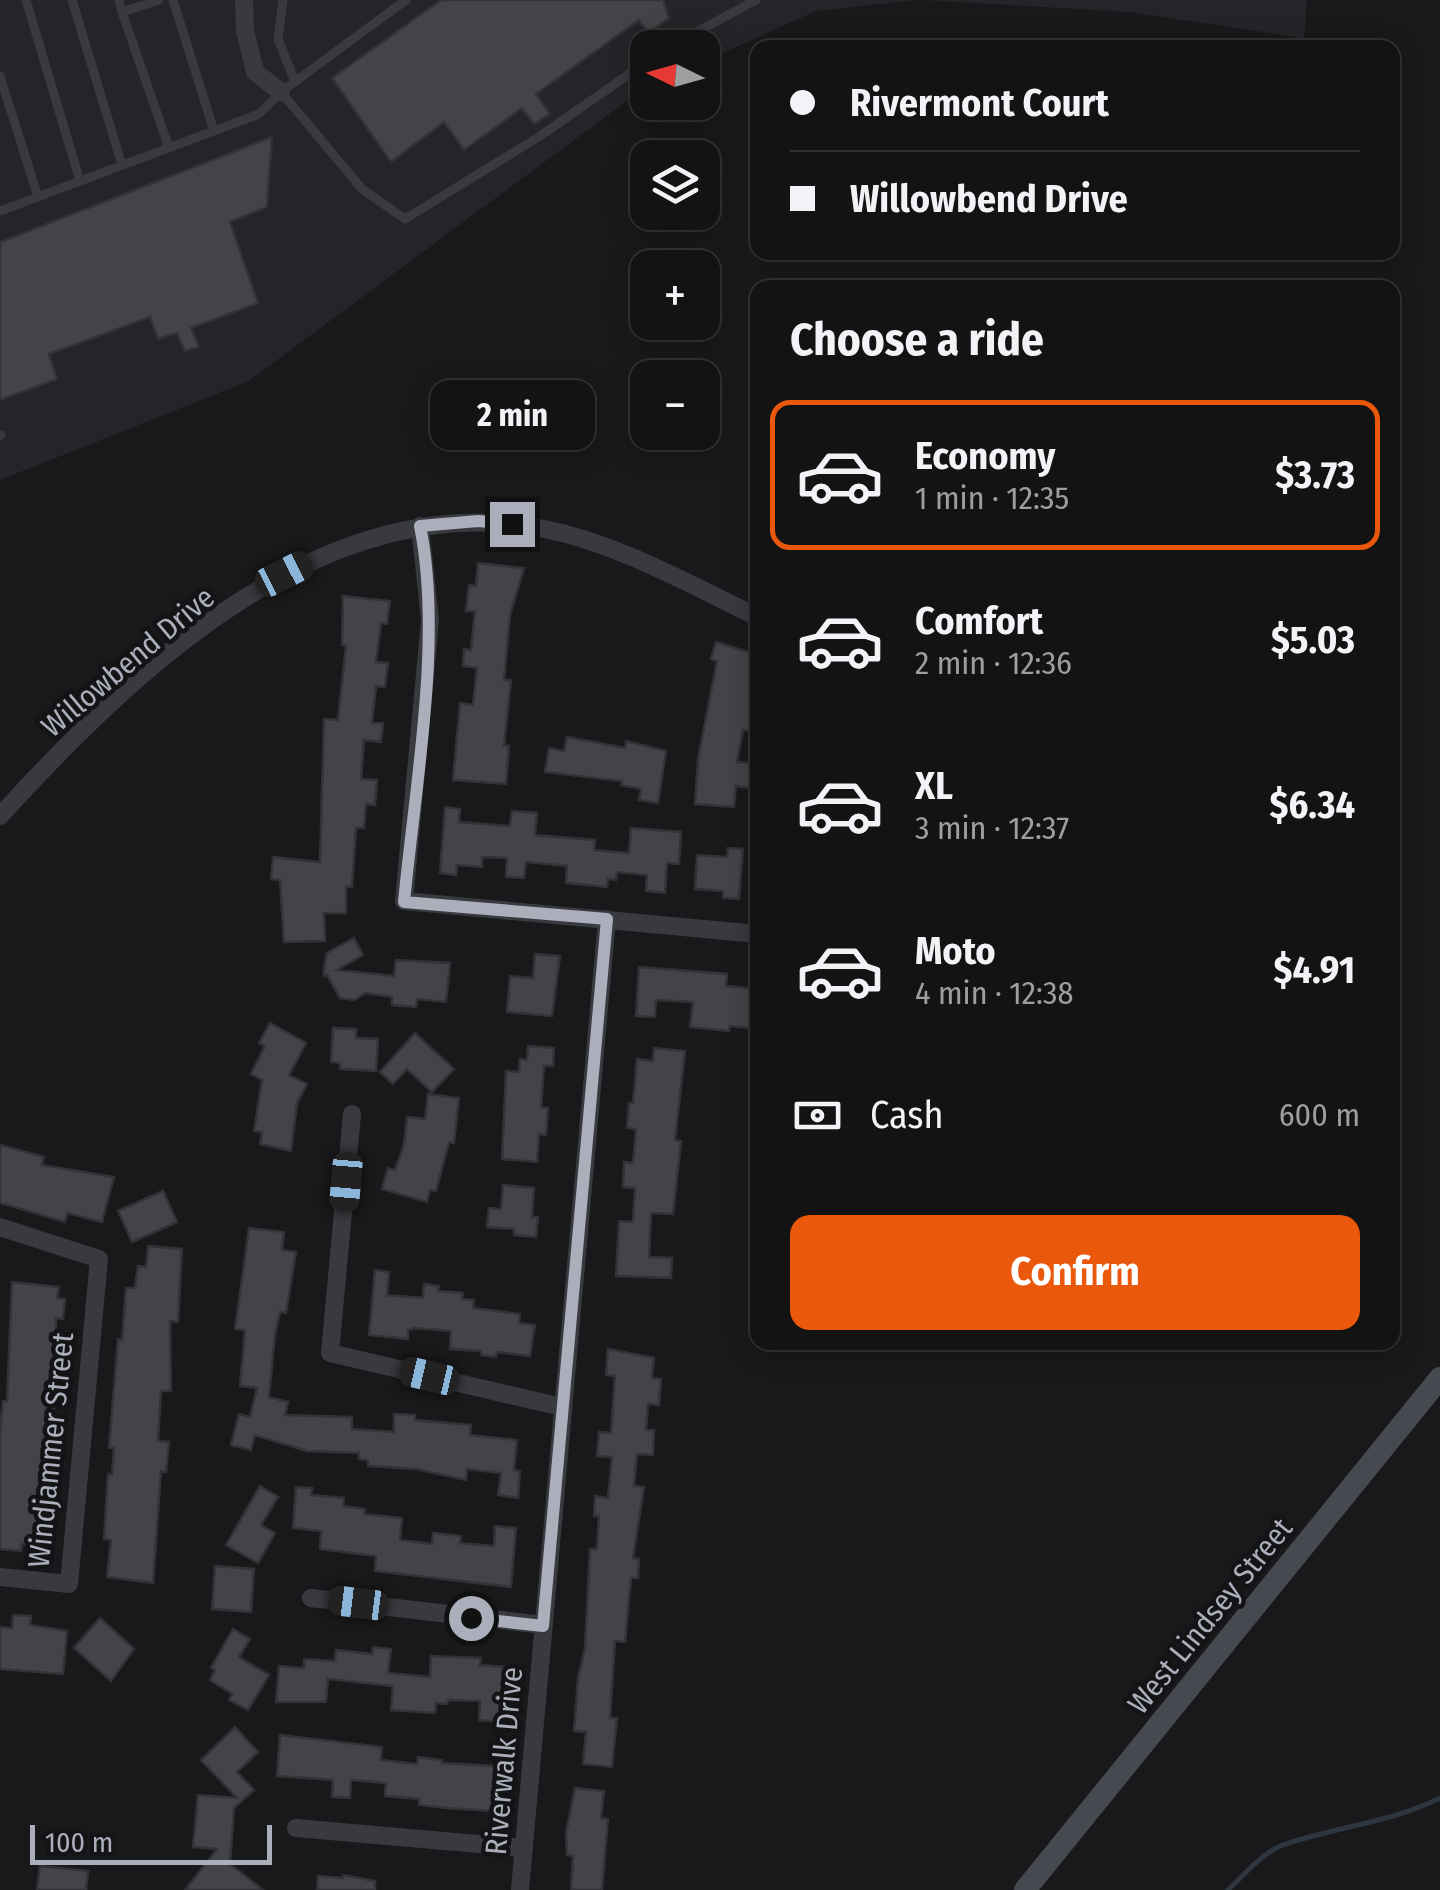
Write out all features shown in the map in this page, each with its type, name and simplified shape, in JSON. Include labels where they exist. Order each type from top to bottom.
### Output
[{"type":"main road","name":"West Lindsey Street","points":[[1025,1890],[1440,1378]]},
{"type":"street","points":[[244,0],[245,30],[254,72],[288,87]]},
{"type":"street","name":"Willowbend Drive","points":[[0,816],[133,685],[284,574],[342,546],[420,526],[478,521],[541,528],[579,538],[750,613]]},
{"type":"street","points":[[420,526],[430,620],[404,902],[750,933]]},
{"type":"street","name":"Riverwalk Drive","points":[[520,1890],[607,919]]},
{"type":"street","points":[[352,1114],[330,1353],[562,1407]]},
{"type":"street","name":"Windjammer Street","points":[[0,1228],[98,1260],[69,1584],[0,1578]]},
{"type":"street","points":[[311,1598],[543,1626]]},
{"type":"street","points":[[296,1828],[524,1848]]},
{"type":"lane","points":[[26,0],[80,181]]},
{"type":"lane","points":[[72,0],[122,166]]},
{"type":"lane","points":[[119,0],[168,148]]},
{"type":"lane","points":[[122,12],[159,0]]},
{"type":"lane","points":[[173,0],[214,131]]},
{"type":"lane","points":[[283,0],[278,39],[288,87],[362,189],[404,219],[540,136],[630,74]]},
{"type":"lane","points":[[0,211],[259,114],[288,87],[406,0]]},
{"type":"lane","points":[[700,30],[756,0]]},
{"type":"lane","points":[[0,76],[38,197]]},
{"type":"shaded area","points":[[0,0],[917,0],[816,11],[720,54],[720,30],[630,30],[630,99],[249,381],[0,480]]},
{"type":"shaded area","points":[[922,0],[1307,0],[1304,38],[1130,12]]},
{"type":"building","points":[[441,0],[663,0],[669,18],[652,30],[646,30],[639,20],[536,94],[550,114],[534,124],[522,108],[464,150],[444,122],[391,162],[332,78]]},
{"type":"building","points":[[272,137],[267,207],[230,222],[258,303],[191,328],[199,347],[185,351],[177,333],[158,339],[150,317],[49,354],[57,379],[0,400],[0,242]]},
{"type":"building","points":[[478,563],[524,568],[510,615],[504,680],[511,680],[504,745],[509,746],[506,784],[453,780],[460,703],[473,705],[477,668],[463,666],[464,649],[471,650],[475,611],[466,611],[469,585],[476,586]]},
{"type":"building","points":[[343,596],[390,601],[387,624],[381,623],[376,662],[388,663],[385,687],[376,686],[372,723],[383,723],[381,742],[364,740],[361,779],[377,780],[375,805],[366,804],[364,828],[356,828],[352,887],[346,887],[346,913],[324,913],[325,941],[284,942],[280,880],[271,879],[273,857],[320,862],[324,719],[338,720],[346,646],[342,645]]},
{"type":"building","points":[[716,642],[750,653],[750,731],[743,730],[737,762],[750,763],[749,788],[736,786],[734,807],[695,804],[698,759],[717,661],[711,659]]},
{"type":"building","points":[[567,737],[625,748],[626,741],[666,751],[658,803],[639,800],[641,789],[621,785],[622,781],[545,772],[549,748],[564,751]]},
{"type":"building","points":[[445,807],[460,809],[459,822],[510,826],[512,811],[537,813],[535,835],[595,840],[594,850],[629,853],[631,828],[681,832],[679,864],[667,863],[665,893],[646,891],[647,875],[617,872],[616,880],[608,879],[607,887],[566,883],[567,866],[526,862],[524,878],[506,877],[507,858],[482,857],[482,867],[457,865],[456,875],[440,873]]},
{"type":"building","points":[[728,848],[743,849],[739,899],[723,898],[723,891],[695,889],[697,855],[727,857]]},
{"type":"building","points":[[354,938],[363,955],[337,970],[394,976],[396,960],[450,963],[446,1002],[417,999],[416,1007],[392,1005],[392,997],[366,993],[354,1000],[340,998],[327,975],[324,976],[327,953]]},
{"type":"building","points":[[535,954],[560,956],[552,1016],[507,1012],[510,976],[533,978]]},
{"type":"building","points":[[639,967],[727,974],[726,986],[750,988],[750,1028],[730,1026],[729,1031],[690,1027],[693,1002],[656,1000],[655,1017],[636,1016]]},
{"type":"building","points":[[270,1023],[306,1043],[289,1075],[307,1084],[297,1103],[291,1151],[260,1144],[262,1132],[254,1131],[262,1080],[251,1074],[265,1046],[259,1043]]},
{"type":"building","points":[[333,1028],[356,1029],[356,1038],[378,1039],[376,1071],[340,1069],[340,1063],[331,1062]]},
{"type":"building","points":[[415,1033],[454,1069],[432,1092],[407,1069],[393,1084],[380,1072]]},
{"type":"building","points":[[528,1046],[554,1048],[553,1066],[544,1066],[541,1107],[548,1108],[546,1135],[539,1134],[537,1162],[502,1159],[506,1071],[519,1072],[520,1059],[527,1060]]},
{"type":"building","points":[[654,1048],[685,1051],[675,1140],[681,1141],[673,1214],[651,1213],[649,1257],[672,1258],[671,1278],[616,1276],[619,1221],[633,1222],[635,1188],[623,1187],[624,1162],[633,1163],[636,1129],[627,1128],[629,1103],[633,1103],[637,1059],[653,1061]]},
{"type":"building","points":[[428,1094],[459,1098],[454,1143],[449,1142],[436,1191],[430,1190],[427,1202],[382,1189],[388,1168],[395,1170],[404,1145],[407,1117],[425,1119]]},
{"type":"building","points":[[0,1145],[44,1157],[42,1165],[114,1177],[102,1222],[67,1213],[65,1222],[0,1203]]},
{"type":"building","points":[[503,1185],[534,1188],[532,1217],[538,1217],[536,1237],[514,1235],[514,1229],[487,1227],[489,1208],[501,1209]]},
{"type":"building","points":[[163,1191],[177,1222],[132,1242],[118,1211]]},
{"type":"building","points":[[249,1228],[284,1232],[282,1250],[296,1252],[286,1313],[280,1312],[275,1334],[269,1397],[288,1402],[285,1415],[352,1417],[352,1429],[394,1432],[394,1414],[415,1415],[415,1420],[471,1425],[470,1435],[517,1440],[514,1470],[520,1471],[518,1498],[498,1495],[501,1473],[467,1469],[466,1480],[416,1469],[368,1466],[368,1460],[359,1459],[359,1453],[307,1451],[255,1435],[251,1450],[231,1445],[239,1414],[250,1417],[257,1388],[240,1386],[245,1330],[235,1329]]},
{"type":"building","points":[[148,1246],[182,1249],[178,1322],[170,1321],[171,1391],[161,1391],[158,1441],[169,1442],[166,1472],[161,1471],[153,1583],[107,1577],[111,1540],[104,1539],[108,1474],[112,1475],[114,1448],[109,1448],[118,1339],[122,1340],[126,1288],[135,1288],[138,1266],[146,1267]]},
{"type":"building","points":[[375,1270],[389,1272],[387,1295],[423,1298],[424,1284],[439,1286],[438,1291],[463,1293],[462,1299],[474,1300],[473,1308],[520,1314],[519,1323],[535,1325],[530,1356],[497,1352],[496,1357],[481,1355],[481,1351],[450,1349],[451,1331],[414,1328],[408,1330],[408,1339],[369,1335]]},
{"type":"building","points":[[12,1282],[59,1287],[57,1298],[65,1299],[63,1319],[56,1318],[54,1416],[48,1479],[42,1478],[37,1545],[22,1544],[21,1551],[0,1549],[0,1430],[3,1401],[7,1401]]},
{"type":"building","points":[[608,1349],[654,1358],[652,1378],[661,1379],[659,1405],[648,1404],[646,1430],[654,1430],[653,1455],[637,1454],[634,1486],[644,1487],[633,1558],[639,1559],[638,1578],[631,1578],[625,1642],[615,1641],[610,1718],[617,1718],[612,1767],[583,1764],[586,1732],[574,1731],[585,1648],[590,1549],[597,1549],[599,1516],[594,1516],[595,1496],[608,1498],[612,1457],[597,1456],[599,1432],[611,1433],[615,1376],[606,1375]]},
{"type":"building","points":[[260,1486],[278,1497],[261,1525],[275,1533],[258,1563],[226,1545]]},
{"type":"building","points":[[296,1487],[312,1488],[311,1495],[344,1498],[343,1506],[365,1509],[364,1514],[402,1518],[400,1540],[432,1544],[433,1533],[461,1536],[460,1543],[494,1546],[495,1526],[516,1528],[511,1587],[375,1571],[376,1556],[320,1549],[321,1531],[293,1528]]},
{"type":"building","points":[[215,1566],[254,1569],[251,1612],[212,1609]]},
{"type":"building","points":[[13,1615],[31,1616],[30,1625],[67,1631],[63,1674],[0,1669],[0,1627],[12,1628]]},
{"type":"building","points":[[100,1618],[134,1649],[111,1681],[74,1648]]},
{"type":"building","points":[[233,1629],[250,1639],[239,1657],[269,1675],[248,1710],[229,1700],[232,1694],[210,1680],[215,1670],[211,1668]]},
{"type":"building","points":[[373,1647],[391,1649],[388,1673],[430,1677],[431,1656],[481,1658],[480,1665],[504,1667],[501,1722],[479,1720],[480,1701],[436,1703],[435,1713],[391,1710],[393,1686],[328,1679],[326,1702],[276,1702],[279,1666],[304,1668],[304,1659],[335,1661],[336,1650],[372,1654]]},
{"type":"building","points":[[235,1727],[258,1752],[237,1772],[254,1790],[234,1808],[230,1864],[263,1890],[185,1890],[217,1849],[193,1847],[198,1795],[237,1798],[201,1760]]},
{"type":"building","points":[[280,1735],[382,1747],[381,1760],[417,1764],[418,1757],[442,1763],[495,1766],[492,1811],[419,1805],[419,1799],[385,1796],[386,1783],[351,1780],[350,1798],[332,1797],[333,1780],[277,1776]]},
{"type":"building","points":[[575,1788],[604,1791],[601,1818],[608,1819],[602,1890],[571,1890],[573,1856],[567,1855],[566,1833]]},
{"type":"building","points":[[40,1866],[88,1871],[86,1890],[37,1890]]},
{"type":"building","points":[[343,1875],[375,1881],[375,1890],[317,1890],[318,1876]]},
{"type":"waterway","points":[[1228,1890],[1261,1859],[1283,1845],[1402,1813],[1440,1798]]},
{"type":"route","points":[[471,1618],[543,1626],[607,919],[404,902],[430,620],[420,526],[478,521],[512,524]]}]
